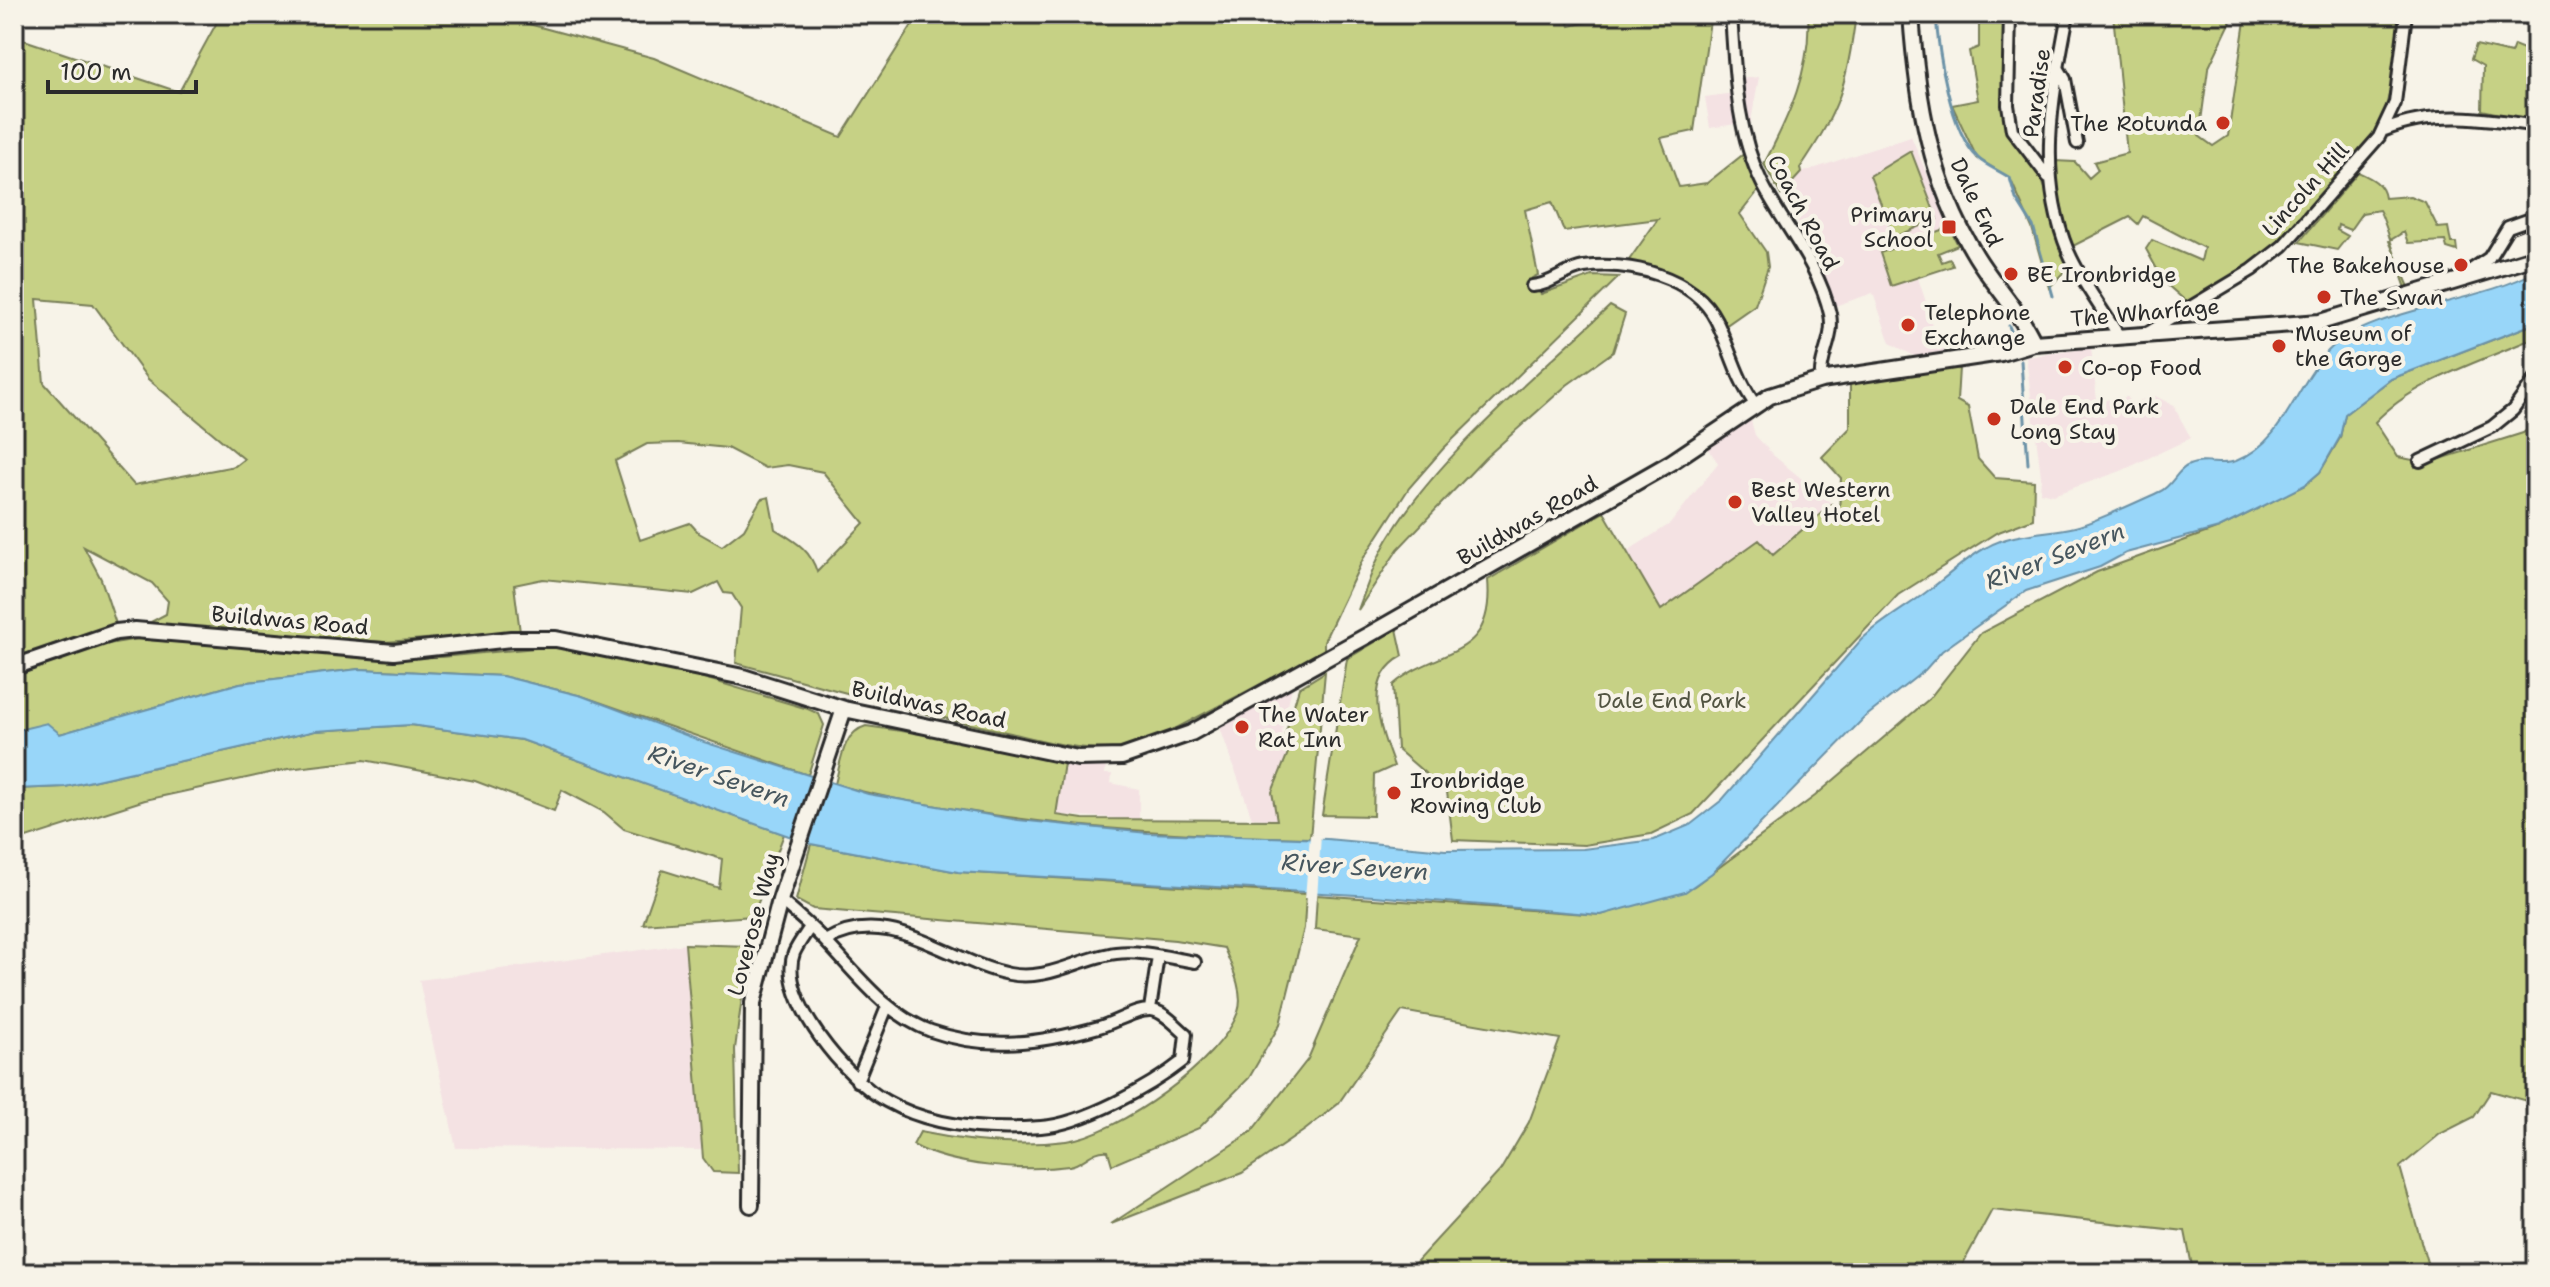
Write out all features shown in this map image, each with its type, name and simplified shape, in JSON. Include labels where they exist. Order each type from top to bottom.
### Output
[{"type":"street","name":"Coach Road","points":[[1731,14],[1740,115],[1751,156],[1761,182],[1819,280],[1830,314],[1832,330],[1821,365],[1821,380]]},
{"type":"street","name":"Dale End","points":[[1911,14],[1921,114],[1936,169],[1977,257],[2017,309],[2034,343]]},
{"type":"street","name":"Paradise","points":[[2010,14],[2008,105],[2012,130],[2048,177]]},
{"type":"street","name":"Paradise","points":[[2068,14],[2052,100],[2048,177],[2069,253],[2119,336]]},
{"type":"street","name":"Lincoln Hill","points":[[2149,332],[2252,270],[2283,246],[2385,130],[2395,103],[2406,14]]},
{"type":"street","points":[[2526,14],[2536,18]]},
{"type":"street","points":[[2059,69],[2065,79],[2077,143]]},
{"type":"street","points":[[2385,130],[2400,124],[2466,116],[2536,126]]},
{"type":"street","points":[[2468,278],[2471,270],[2489,258],[2508,227],[2536,217]]},
{"type":"street","name":"The Wharfage","points":[[1755,404],[1821,380],[2001,353],[2034,343],[2149,332],[2320,322],[2536,257]]},
{"type":"street","points":[[1540,288],[1577,269],[1600,266],[1636,269],[1682,286],[1697,297],[1716,319],[1742,386],[1755,404]]},
{"type":"street","points":[[2420,461],[2492,427],[2513,410],[2536,378]]},
{"type":"street","name":"Buildwas Road","points":[[14,667],[116,632],[135,630],[394,652],[511,639],[556,639],[743,677],[844,709],[1078,758],[1122,757],[1156,748],[1191,733],[1494,565],[1670,463],[1755,404]]},
{"type":"street","name":"Loverose Way","points":[[751,1205],[753,1003],[780,900],[844,709]]},
{"type":"street","points":[[780,900],[810,927],[825,941],[887,1007],[930,1030],[984,1044],[1029,1044],[1100,1027],[1150,1009],[1163,1014],[1186,1034],[1183,1061],[1158,1081],[1100,1109],[1044,1127],[960,1127],[888,1103],[857,1081],[812,1027],[795,985],[793,955],[810,927]]},
{"type":"street","points":[[825,941],[842,931],[862,927],[895,932],[923,938],[983,967],[1012,975],[1044,976],[1077,961],[1118,953],[1195,962]]},
{"type":"street","points":[[1150,1009],[1158,956]]},
{"type":"street","points":[[857,1081],[887,1007]]},
{"type":"shaded area","points":[[1759,77],[1750,127],[1736,124],[1710,128],[1705,97],[1741,92],[1739,79]]},
{"type":"shaded area","points":[[1911,136],[1949,227],[1880,253],[1906,283],[1918,278],[1928,308],[1925,310],[1946,354],[1918,358],[1890,343],[1873,293],[1832,307],[1794,212],[1781,195],[1801,173]]},
{"type":"shaded area","points":[[2091,348],[2097,401],[2128,397],[2129,404],[2155,396],[2173,405],[2191,438],[2121,471],[2053,495],[2040,492],[2041,476],[2026,357]]},
{"type":"shaded area","points":[[1750,417],[1755,435],[1773,455],[1832,504],[1773,555],[1759,540],[1661,610],[1626,552],[1670,524],[1718,463],[1706,445]]},
{"type":"shaded area","points":[[1292,687],[1282,731],[1286,758],[1272,792],[1278,820],[1252,818],[1219,725]]},
{"type":"shaded area","points":[[1064,763],[1106,765],[1105,774],[1112,774],[1111,783],[1139,789],[1139,819],[1055,815]]},
{"type":"shaded area","points":[[685,944],[703,1150],[456,1148],[419,980]]},
{"type":"green space","points":[[213,14],[492,14],[654,58],[841,137],[919,14],[1566,14],[1570,26],[1608,17],[1608,14],[1711,14],[1694,131],[1661,138],[1679,187],[1707,183],[1745,153],[1758,191],[1740,214],[1766,252],[1768,267],[1755,305],[1725,326],[1707,304],[1683,284],[1655,269],[1627,263],[1658,219],[1564,231],[1552,202],[1525,210],[1538,275],[1532,278],[1532,286],[1541,294],[1592,276],[1619,277],[1443,449],[1409,488],[1363,559],[1324,641],[1324,651],[1146,744],[1109,749],[1056,743],[901,707],[736,663],[741,608],[732,594],[724,593],[718,582],[693,594],[543,579],[514,585],[520,632],[385,642],[147,624],[166,614],[168,601],[152,583],[84,547],[101,579],[116,624],[14,660],[15,37],[179,92],[216,24]],"holes":[[[37,299],[93,304],[148,379],[244,459],[235,466],[134,485],[44,383]],[[678,443],[727,448],[765,468],[788,465],[823,472],[864,523],[817,572],[806,552],[775,529],[769,497],[761,499],[744,529],[722,546],[699,533],[690,523],[640,540],[615,461],[647,444]]]},
{"type":"green space","points":[[1808,14],[1856,14],[1840,96],[1800,168],[1801,173],[1781,195],[1764,164],[1790,111],[1802,73]]},
{"type":"green space","points":[[1979,14],[2004,14],[2005,125],[2011,139],[2042,180],[2071,264],[2049,288],[2032,228],[2010,178],[1977,158],[1952,105],[1978,100],[1969,51],[1979,47]]},
{"type":"green space","points":[[2113,14],[2240,14],[2233,17],[2208,69],[2199,136],[2213,146],[2228,136],[2246,14],[2294,23],[2311,14],[2400,14],[2392,83],[2383,118],[2374,133],[2280,247],[2189,304],[2164,282],[2146,249],[2152,240],[2201,261],[2204,248],[2143,216],[2138,224],[2130,217],[2071,247],[2055,178],[2055,161],[2075,162],[2089,178],[2098,170],[2094,162],[2127,153]]},
{"type":"green space","points":[[2476,45],[2511,53],[2514,45],[2531,52],[2536,86],[2536,122],[2482,110],[2483,66],[2471,59]]},
{"type":"green space","points":[[1911,151],[1937,219],[1894,237],[1870,176]]},
{"type":"green space","points":[[2358,172],[2379,185],[2385,198],[2410,196],[2425,202],[2438,228],[2448,227],[2451,243],[2456,243],[2457,251],[2447,248],[2445,241],[2408,243],[2404,232],[2390,240],[2379,210],[2362,213],[2350,230],[2338,225],[2337,230],[2348,236],[2337,250],[2299,242]]},
{"type":"green space","points":[[1949,227],[1958,245],[1938,253],[1942,262],[1950,259],[1953,266],[1891,286],[1880,253]]},
{"type":"green space","points":[[2395,255],[2409,287],[2406,288]]},
{"type":"green space","points":[[1610,306],[1625,314],[1613,352],[1567,385],[1485,458],[1398,549],[1358,610],[1387,540],[1438,472],[1494,413]]},
{"type":"green space","points":[[2536,323],[2536,337],[2429,383],[2391,407],[2375,422],[2398,457],[2413,460],[2415,467],[2523,433],[2536,423],[2536,1096],[2530,1102],[2491,1091],[2474,1117],[2440,1134],[2400,1167],[2430,1273],[2198,1273],[2193,1271],[2185,1231],[1992,1210],[1958,1273],[1406,1273],[1500,1171],[1529,1122],[1560,1039],[1402,1011],[1338,1104],[1305,1130],[1242,1173],[1111,1224],[1251,1132],[1308,1059],[1361,935],[1315,929],[1317,895],[1601,915],[1694,886],[1815,796],[1929,699],[1981,633],[2097,572],[2219,528],[2305,485],[2320,472],[2340,438],[2345,414],[2391,379]]},
{"type":"green space","name":"Dale End Park","points":[[1959,368],[1957,401],[1968,407],[1978,459],[1995,478],[2034,481],[2033,519],[1996,533],[1898,595],[1693,814],[1651,834],[1584,845],[1453,840],[1447,792],[1397,749],[1393,685],[1473,639],[1482,626],[1488,606],[1488,580],[1604,512],[1661,610],[1759,540],[1773,555],[1832,504],[1839,510],[1841,478],[1822,457],[1850,428],[1850,382]]},
{"type":"green space","points":[[1397,629],[1403,656],[1382,677],[1378,691],[1380,721],[1394,766],[1374,775],[1373,816],[1322,815],[1347,659]]},
{"type":"green space","points":[[138,639],[352,656],[441,657],[557,646],[667,667],[808,709],[819,714],[824,725],[808,775],[582,696],[502,676],[359,669],[240,683],[60,734],[47,724],[14,731],[14,677],[90,647]]},
{"type":"green space","points":[[1325,672],[1310,838],[1176,833],[1043,822],[909,801],[835,784],[847,742],[866,726],[958,739],[1064,763],[1056,815],[1083,819],[1277,820],[1272,792],[1288,753],[1285,735],[1299,688]]},
{"type":"green space","points":[[410,725],[522,740],[784,834],[753,916],[643,924],[662,870],[719,888],[722,859],[624,829],[604,812],[562,790],[554,811],[475,781],[364,760],[288,769],[145,800],[14,842],[14,789],[65,787],[315,731]]},
{"type":"green space","points":[[811,844],[958,872],[1306,894],[1304,928],[1280,1024],[1249,1078],[1199,1128],[1112,1165],[1108,1151],[1097,1152],[1069,1166],[1051,1168],[989,1166],[929,1152],[913,1145],[920,1132],[993,1142],[1029,1144],[1066,1141],[1112,1125],[1139,1110],[1189,1073],[1228,1032],[1240,1004],[1233,971],[1224,948],[1175,940],[813,909],[796,900]]},
{"type":"green space","points":[[685,944],[749,946],[735,1049],[738,1173],[713,1172],[703,1158]]},
{"type":"water","name":"River Severn","points":[[2536,271],[2536,323],[2391,379],[2345,414],[2340,437],[2320,472],[2305,485],[2219,528],[2126,553],[2100,567],[2026,591],[1942,651],[1925,670],[1864,718],[1712,873],[1685,892],[1601,915],[1374,896],[958,872],[811,844],[522,740],[410,725],[315,731],[65,787],[14,789],[14,731],[47,723],[60,734],[240,683],[359,669],[502,676],[582,696],[704,742],[868,794],[1018,820],[1148,833],[1327,839],[1445,850],[1583,849],[1654,840],[1690,825],[1722,800],[1861,640],[1979,551],[1997,542],[2075,527],[2105,516],[2164,489],[2189,465],[2236,461],[2253,452],[2278,427],[2317,365],[2328,351],[2346,337],[2370,325],[2486,291]]},
{"type":"pier","points":[[1310,835],[1321,835],[1317,899],[1305,898]]},
{"type":"waterway","points":[[1936,14],[1947,90],[1960,130],[1978,158],[2010,178],[2016,199],[2033,226],[2053,296]]},
{"type":"waterway","points":[[2009,326],[2015,341]]},
{"type":"waterway","points":[[2021,361],[2028,464]]},
{"type":"place","name":"The Rotunda","points":[[2223,123]]},
{"type":"place","name":"Primary School","points":[[1949,227]]},
{"type":"place","name":"The Bakehouse","points":[[2461,265]]},
{"type":"place","name":"BE Ironbridge","points":[[2011,274]]},
{"type":"place","name":"The Swan","points":[[2324,297]]},
{"type":"place","name":"Telephone Exchange","points":[[1908,325]]},
{"type":"place","name":"Museum of the Gorge","points":[[2279,346]]},
{"type":"place","name":"Co-op Food","points":[[2065,367]]},
{"type":"place","name":"Dale End Park Long Stay","points":[[1994,419]]},
{"type":"place","name":"Best Western Valley Hotel","points":[[1735,502]]},
{"type":"place","name":"The Water Rat Inn","points":[[1242,727]]},
{"type":"place","name":"Ironbridge Rowing Club","points":[[1394,793]]}]
